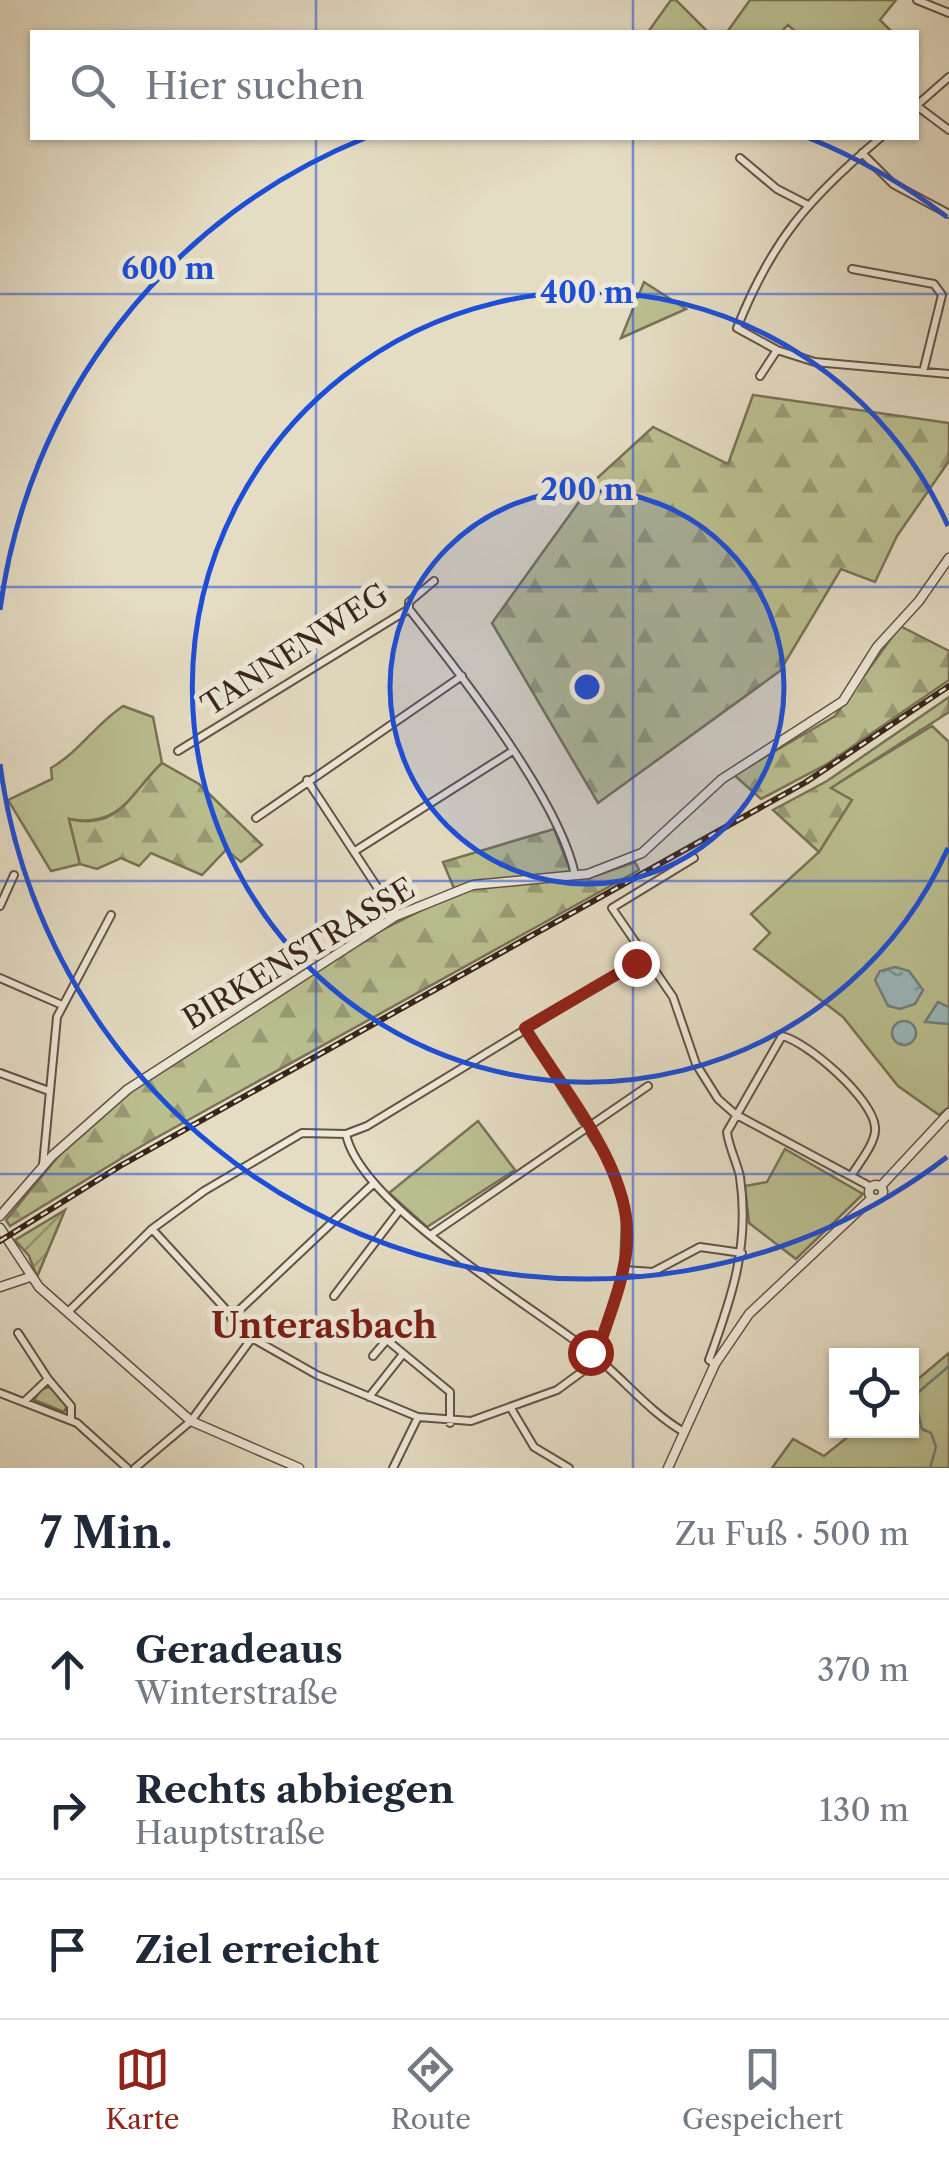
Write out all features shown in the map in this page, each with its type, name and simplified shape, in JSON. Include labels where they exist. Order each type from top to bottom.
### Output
[{"type":"street","points":[[917,0],[949,14]]},
{"type":"street","points":[[919,104],[949,77]]},
{"type":"street","points":[[919,108],[949,130]]},
{"type":"street","points":[[878,140],[806,204],[774,248],[737,328],[777,350],[816,362],[924,368],[949,374]]},
{"type":"street","points":[[862,153],[894,184],[949,214]]},
{"type":"street","points":[[740,158],[777,189],[806,204]]},
{"type":"street","points":[[852,270],[934,284],[942,295],[924,368]]},
{"type":"street","points":[[760,376],[777,350]]},
{"type":"street","name":"BIRKENSTRASSE","points":[[0,1216],[74,1135],[160,1066],[396,916],[472,885],[575,875],[624,863],[642,853],[722,779],[828,715],[949,558]]},
{"type":"street","name":"TANNENWEG","points":[[178,752],[409,608],[409,602],[434,581]]},
{"type":"street","points":[[409,608],[462,676],[512,752],[549,814],[575,875]]},
{"type":"street","points":[[256,818],[462,676]]},
{"type":"street","points":[[355,851],[512,752]]},
{"type":"street","points":[[307,780],[396,916]]},
{"type":"street","points":[[694,858],[612,908],[678,1008],[702,1076],[734,1114],[876,1187],[882,1197],[872,1198],[834,1238],[767,1295],[712,1362]]},
{"type":"street","points":[[0,906],[14,875]]},
{"type":"street","points":[[44,1167],[49,1092],[62,1005],[112,915]]},
{"type":"street","points":[[67,1314],[152,1229],[204,1191],[294,1137],[311,1131],[346,1134],[367,1126],[646,956]]},
{"type":"street","points":[[0,978],[62,1005]]},
{"type":"street","points":[[152,1229],[252,1338],[292,1363],[418,1418],[450,1423],[512,1410],[557,1390],[590,1367],[596,1357],[624,1270],[628,1229],[624,1196],[525,1028]]},
{"type":"street","points":[[668,1468],[712,1362],[742,1253],[744,1206],[727,1132],[778,1039],[786,1036],[839,1076],[875,1123],[872,1140],[851,1176]]},
{"type":"street","points":[[0,1073],[49,1092]]},
{"type":"street","points":[[432,1234],[648,1086]]},
{"type":"street","points":[[876,1187],[949,1113]]},
{"type":"street","points":[[346,1134],[352,1153],[400,1211],[596,1357],[684,1432]]},
{"type":"street","points":[[231,1318],[374,1184]]},
{"type":"street","points":[[334,1296],[400,1211]]},
{"type":"street","points":[[2,1229],[30,1277],[67,1314],[192,1421],[299,1468]]},
{"type":"street","points":[[624,1270],[653,1272],[700,1248],[742,1253]]},
{"type":"street","points":[[0,1287],[30,1277]]},
{"type":"street","points":[[372,1356],[396,1329]]},
{"type":"street","points":[[18,1333],[71,1406],[72,1420]]},
{"type":"street","points":[[135,1468],[192,1421],[252,1338]]},
{"type":"street","points":[[386,1340],[450,1392],[450,1423]]},
{"type":"street","points":[[369,1397],[403,1354]]},
{"type":"street","points":[[24,1402],[48,1379]]},
{"type":"street","points":[[0,1393],[72,1420],[127,1468]]},
{"type":"street","points":[[512,1410],[534,1447],[569,1468]]},
{"type":"street","points":[[393,1468],[418,1418]]},
{"type":"green space","points":[[671,0],[676,0],[706,30],[649,30]]},
{"type":"green space","points":[[750,0],[896,0],[880,20],[890,30],[794,30],[788,25],[783,30],[728,30]]},
{"type":"green space","points":[[644,282],[686,309],[621,338]]},
{"type":"green space","points":[[753,395],[949,423],[949,461],[897,536],[875,582],[841,569],[780,671],[598,803],[492,623],[594,481],[653,427],[728,464]]},
{"type":"green space","points":[[900,626],[949,651],[949,680],[827,764],[761,799],[734,775],[835,716]]},
{"type":"green space","points":[[949,697],[949,712],[831,788],[852,800],[819,852],[773,810],[827,781]]},
{"type":"green space","points":[[123,706],[153,717],[162,763],[113,813],[87,820],[69,819],[80,864],[51,871],[8,800],[52,779],[51,768]]},
{"type":"green space","points":[[932,726],[949,742],[949,1107],[939,1115],[898,1086],[843,1017],[754,949],[770,933],[751,914],[819,852],[851,800],[830,788]]},
{"type":"green space","points":[[162,763],[199,784],[262,845],[241,862],[226,850],[202,875],[151,853],[139,866],[121,858],[97,869],[80,864],[69,819],[86,821],[113,814]]},
{"type":"green space","points":[[554,829],[573,877],[589,878],[635,862],[639,870],[145,1144],[10,1226],[6,1220],[65,1148],[139,1079],[372,935],[456,893],[443,862]]},
{"type":"green space","points":[[478,1121],[515,1170],[427,1227],[389,1193]]},
{"type":"green space","points":[[785,1149],[863,1194],[796,1259],[749,1223],[745,1186],[767,1182]]},
{"type":"green space","points":[[65,1210],[37,1277],[29,1256],[15,1240]]},
{"type":"green space","points":[[949,1353],[949,1468],[772,1468],[793,1439],[824,1456],[846,1438],[919,1438],[919,1378]]},
{"type":"green space","points":[[50,1387],[67,1406],[64,1412],[34,1400],[41,1389]]},
{"type":"water","points":[[895,967],[909,971],[923,990],[915,1004],[900,1009],[888,1006],[875,980],[880,971]]},
{"type":"water","points":[[938,1002],[949,1007],[949,1024],[925,1022]]},
{"type":"water","points":[[904,1021],[916,1033],[904,1045],[892,1033]]},
{"type":"waterway","points":[[930,1468],[936,1447],[931,1433],[922,1429],[914,1396],[949,1366]]},
{"type":"railway","points":[[0,1241],[120,1166],[806,782],[949,686]]},
{"type":"district","name":"Unterasbach","points":[[324,1326]]},
{"type":"route","points":[[590,1352],[596,1357],[624,1270],[628,1229],[624,1196],[610,1164],[525,1028],[636,963]]}]
